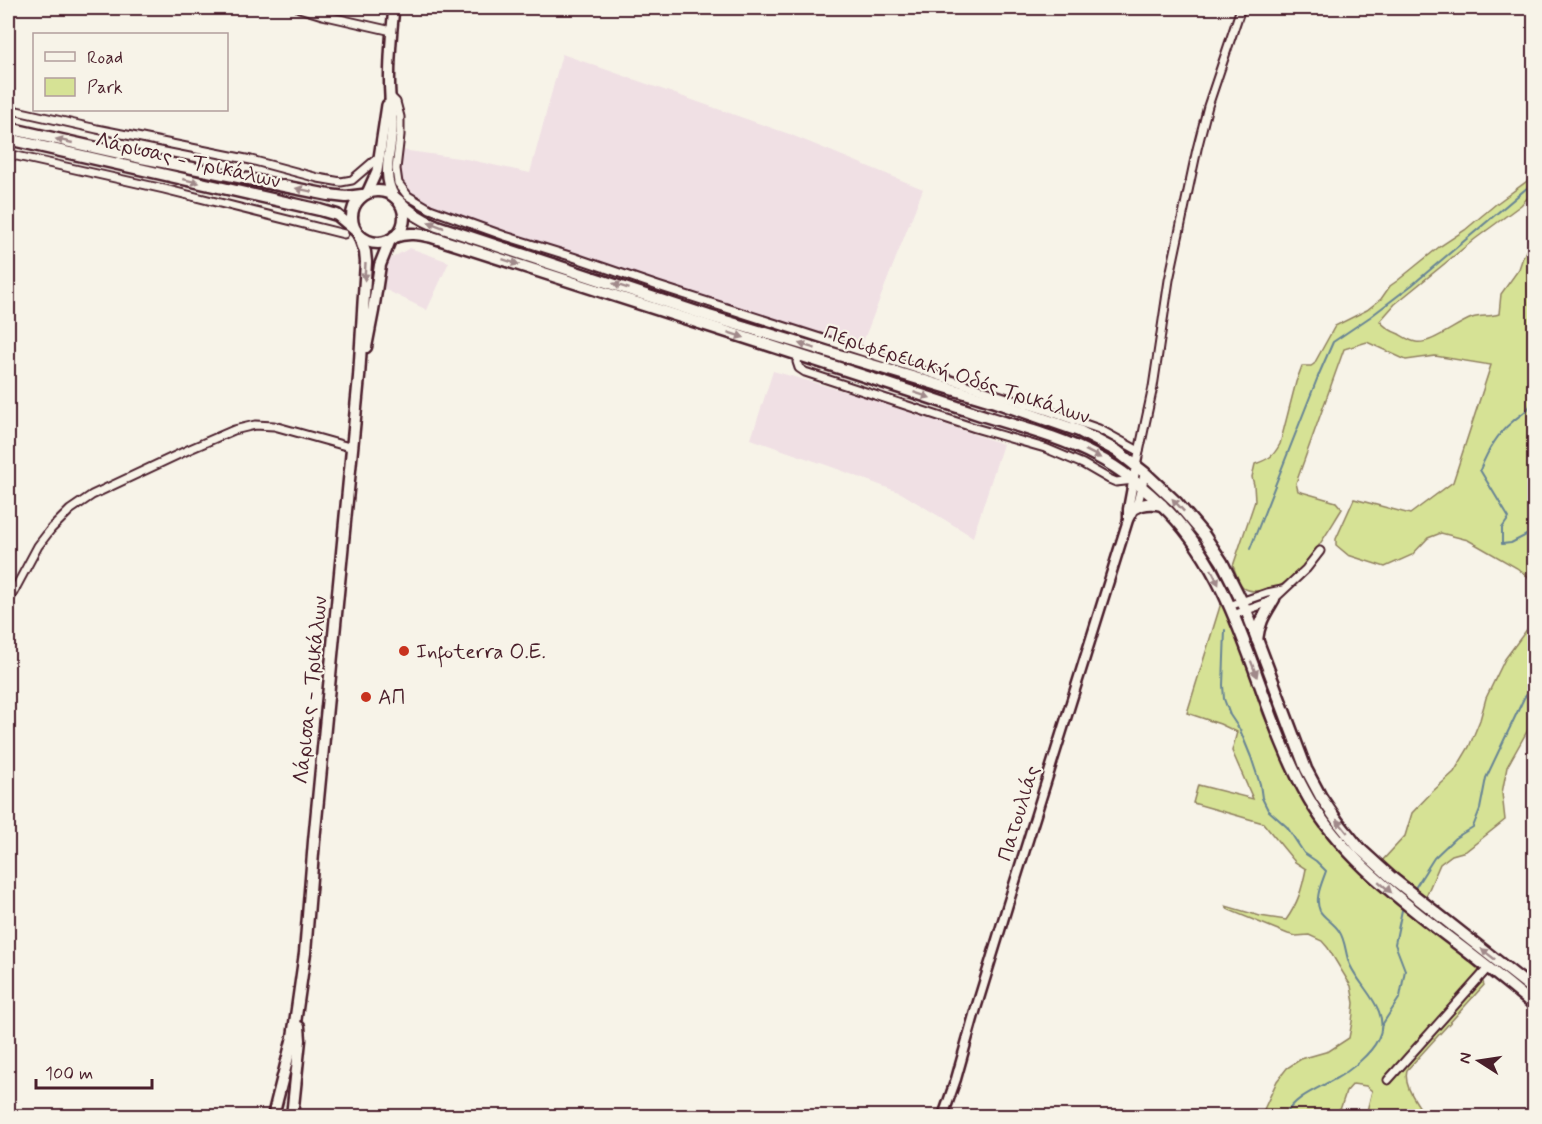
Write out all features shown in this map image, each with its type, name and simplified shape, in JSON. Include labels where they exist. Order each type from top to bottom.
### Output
[{"type":"main road","points":[[390,95],[375,178],[365,194],[357,201],[351,215],[353,233],[374,243],[382,243],[392,238],[403,224],[404,216],[402,207],[390,189],[387,174],[392,124],[390,95],[394,8]]},
{"type":"main road","name":"Λάρισας - Τρικάλων","points":[[8,128],[142,158],[329,195],[346,197],[365,194]]},
{"type":"main road","name":"Λάρισας - Τρικάλων","points":[[8,139],[337,215],[353,233],[365,252],[353,448],[305,953],[297,1007]]},
{"type":"main road","points":[[365,194],[381,191],[396,198]]},
{"type":"main road","name":"Περιφερειακή Οδός Τρικάλων","points":[[396,198],[419,218],[437,226],[568,269],[656,292],[686,308],[709,316],[994,402],[1079,431],[1117,451],[1141,469],[1177,503],[1204,535],[1222,562],[1257,640],[1306,769],[1338,822],[1359,848],[1392,878],[1534,990]]},
{"type":"main road","name":"Περιφερειακή Οδός Τρικάλων","points":[[392,238],[402,234],[432,237],[799,355],[1080,448],[1098,456],[1138,484],[1162,505],[1182,526],[1211,568],[1231,610],[1287,756],[1321,818],[1353,856],[1384,886],[1534,1005]]},
{"type":"main road","name":"Λάρισας - Τρικάλων","points":[[359,377],[380,265],[384,251],[392,238]]},
{"type":"main road","points":[[1135,508],[1147,504],[1162,505]]},
{"type":"main road","points":[[1257,640],[1259,625],[1274,599]]},
{"type":"main road","points":[[273,1116],[286,1066],[297,1007]]},
{"type":"main road","points":[[292,1116],[300,1040],[297,1007]]},
{"type":"street","points":[[299,8],[392,31]]},
{"type":"street","points":[[1138,484],[1141,469],[1140,450],[1170,280],[1197,149],[1208,106],[1241,8]]},
{"type":"street","points":[[390,95],[398,109],[401,125],[397,177],[401,188],[408,196],[430,209],[505,236],[573,256],[656,292],[690,297],[1070,418],[1099,429],[1140,450]]},
{"type":"street","points":[[8,109],[251,160],[341,182],[352,180],[380,156]]},
{"type":"street","points":[[8,154],[353,233]]},
{"type":"street","points":[[568,269],[573,256]]},
{"type":"street","points":[[686,308],[690,297]]},
{"type":"street","points":[[709,316],[712,304]]},
{"type":"street","points":[[777,337],[780,325]]},
{"type":"street","points":[[8,602],[38,546],[70,510],[92,495],[190,449],[234,430],[255,425],[274,426],[353,448]]},
{"type":"street","name":"Πατουλιάς","points":[[942,1116],[956,1079],[1004,914],[1128,519],[1135,508],[1138,484]]},
{"type":"street","name":"Πατουλιάς","points":[[1128,519],[1128,509],[1138,484]]},
{"type":"street","points":[[1243,606],[1264,604],[1274,599],[1306,569],[1320,551]]},
{"type":"street","points":[[1231,610],[1282,590]]},
{"type":"street","points":[[1388,1080],[1488,968]]},
{"type":"shaded area","points":[[562,54],[789,134],[923,189],[861,347],[484,226],[432,207],[410,194],[398,176],[401,150],[466,159],[530,173]]},
{"type":"shaded area","points":[[410,248],[449,262],[427,310],[384,289],[388,260]]},
{"type":"shaded area","points":[[773,371],[858,395],[1003,444],[973,537],[901,493],[751,439]]},
{"type":"green space","points":[[1534,176],[1534,191],[1521,205],[1395,304],[1380,321],[1388,329],[1407,339],[1422,342],[1472,318],[1499,314],[1501,294],[1519,269],[1534,235],[1534,582],[1517,568],[1468,540],[1441,533],[1428,538],[1412,555],[1385,567],[1348,555],[1336,545],[1336,539],[1354,499],[1410,514],[1453,482],[1491,365],[1435,356],[1406,360],[1367,342],[1344,349],[1296,483],[1298,491],[1336,502],[1342,509],[1317,548],[1296,574],[1271,589],[1253,591],[1245,588],[1240,583],[1233,566],[1255,501],[1252,477],[1255,464],[1270,457],[1280,444],[1302,366],[1314,364],[1335,326],[1367,310],[1381,299],[1390,286]]},
{"type":"green space","points":[[1221,603],[1234,628],[1263,714],[1279,751],[1298,790],[1325,833],[1348,860],[1378,889],[1478,969],[1484,985],[1407,1070],[1409,1088],[1425,1116],[1362,1116],[1367,1111],[1372,1091],[1366,1086],[1353,1084],[1346,1092],[1341,1107],[1332,1116],[1261,1116],[1277,1081],[1287,1068],[1301,1059],[1329,1051],[1349,1038],[1354,1003],[1351,986],[1322,941],[1309,935],[1288,934],[1229,910],[1226,906],[1260,916],[1286,920],[1299,896],[1306,869],[1295,862],[1263,823],[1193,803],[1198,785],[1253,799],[1232,751],[1237,732],[1187,713]]},
{"type":"green space","points":[[1534,613],[1534,719],[1507,767],[1502,793],[1505,820],[1466,851],[1452,855],[1440,864],[1426,896],[1381,862],[1405,836],[1412,813],[1454,772],[1469,747],[1486,698],[1505,659],[1528,628]]},
{"type":"waterway","points":[[1250,549],[1333,342],[1412,285],[1534,182]]},
{"type":"waterway","points":[[1534,393],[1529,408],[1506,427],[1497,438],[1480,470],[1509,518],[1502,528],[1502,544],[1511,543],[1534,531]]},
{"type":"waterway","points":[[1225,630],[1224,699],[1251,757],[1262,798],[1268,810],[1287,827],[1304,853],[1326,871],[1318,896],[1318,906],[1341,935],[1350,965],[1373,1001],[1381,1019],[1378,1039],[1365,1056],[1341,1076],[1300,1099],[1285,1116]]},
{"type":"waterway","points":[[1415,888],[1434,858],[1455,838],[1473,827],[1480,809],[1486,778],[1524,698],[1534,685]]},
{"type":"waterway","points":[[1382,1025],[1400,997],[1405,970],[1395,944],[1402,910]]},
{"type":"place","name":"Infoterra Ο.Ε.","points":[[404,651]]},
{"type":"place","name":"ΑΠ","points":[[366,697]]}]
